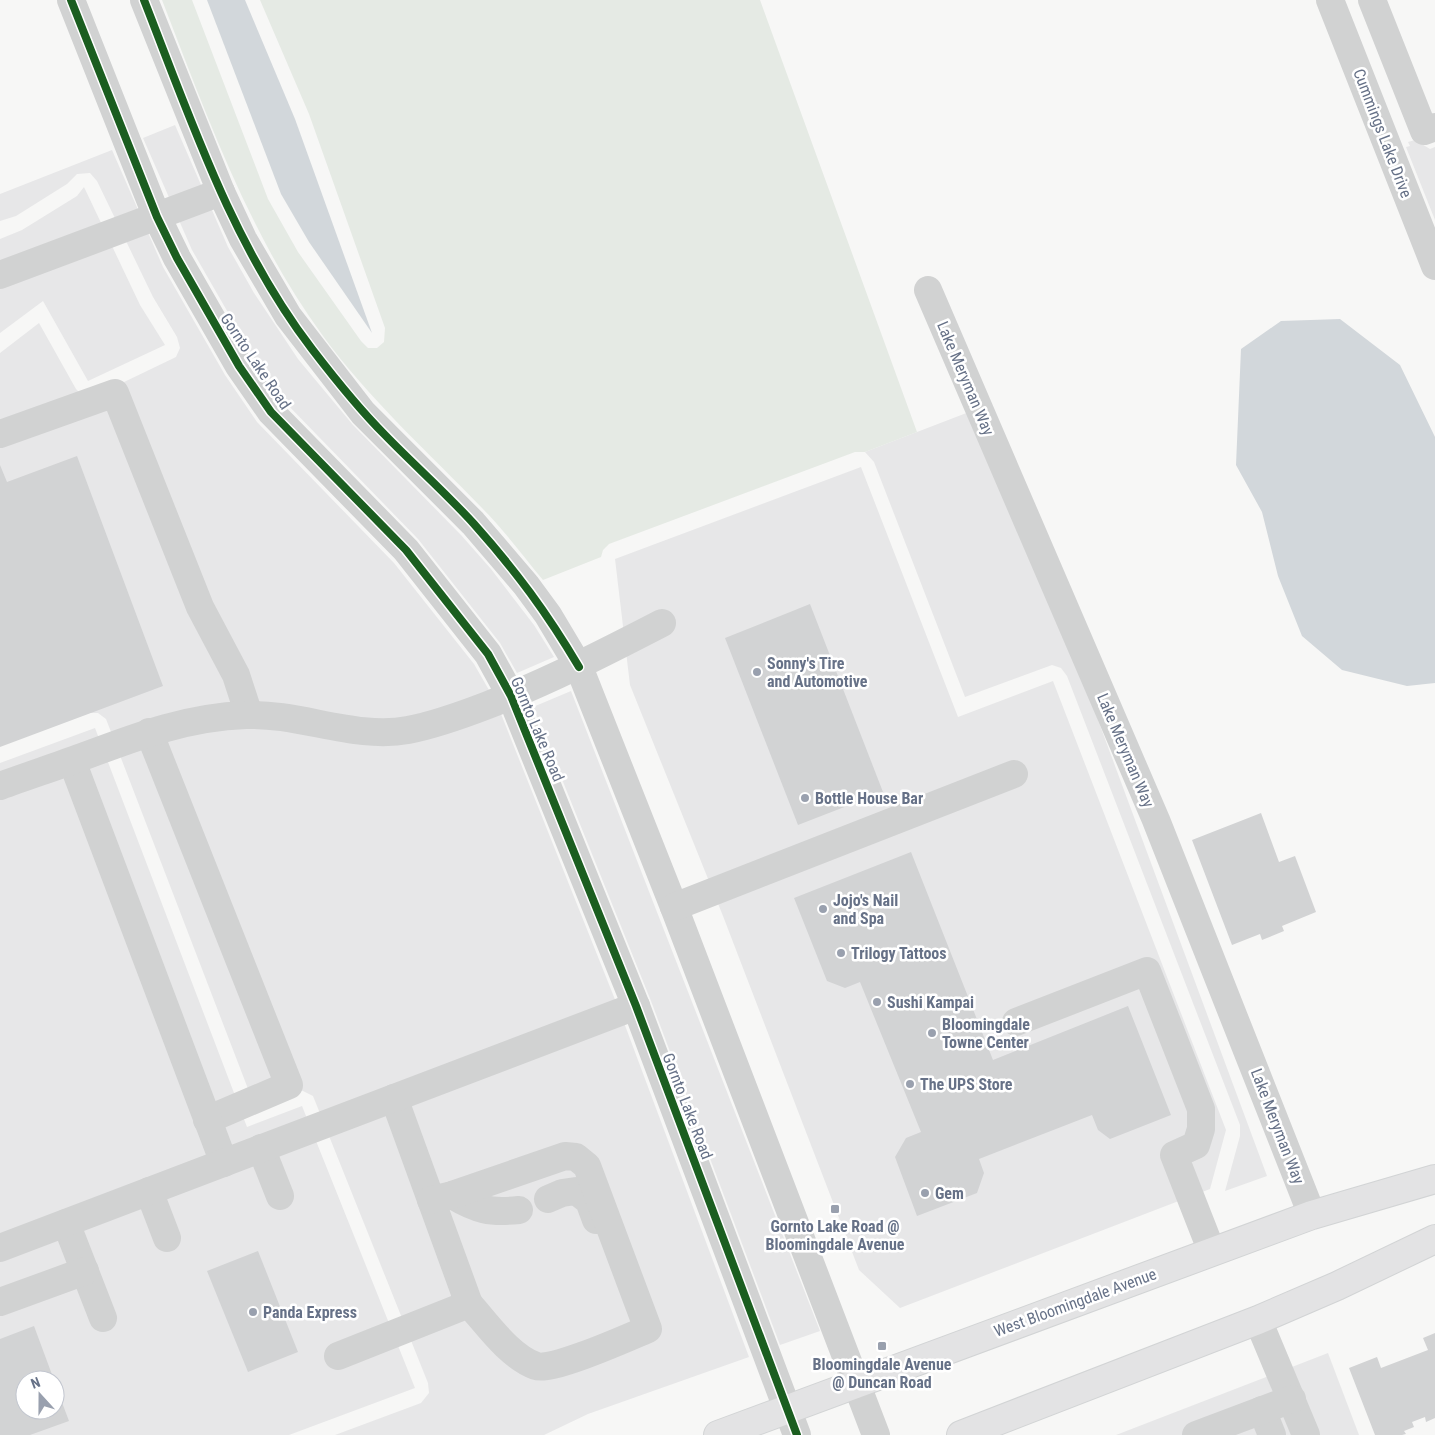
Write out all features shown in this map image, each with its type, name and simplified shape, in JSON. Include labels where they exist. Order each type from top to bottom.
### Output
[{"type":"main road","name":"West Bloomingdale Avenue","points":[[718,1435],[1312,1215],[1435,1179]]},
{"type":"main road","points":[[961,1435],[1258,1320],[1337,1286],[1435,1239]]},
{"type":"street","name":"Gornto Lake Road","points":[[71,0],[157,217],[199,299],[239,366],[271,412],[406,550],[488,654],[511,696],[636,1006],[797,1435]]},
{"type":"street","points":[[144,0],[221,192],[268,284],[311,347],[363,413],[461,510],[521,578],[548,615],[579,667],[674,907],[876,1435]]},
{"type":"street","name":"Cummings Lake Drive","points":[[1330,0],[1435,266]]},
{"type":"street","points":[[1372,0],[1424,131],[1435,127]]},
{"type":"street","points":[[0,275],[221,192]]},
{"type":"street","name":"Lake Meryman Way","points":[[928,290],[1156,820],[1312,1215]]},
{"type":"street","points":[[0,434],[115,393],[200,607],[236,676],[249,715]]},
{"type":"street","points":[[0,786],[149,732],[210,717],[249,715],[292,718],[376,732],[407,730],[441,721],[511,696],[579,667],[662,623]]},
{"type":"street","points":[[149,732],[289,1085],[208,1120]]},
{"type":"street","points":[[72,761],[224,1163]]},
{"type":"street","points":[[674,907],[1014,774]]},
{"type":"street","points":[[1016,1022],[1147,970],[1200,1109],[1201,1128],[1196,1145],[1174,1155],[1212,1252]]},
{"type":"street","points":[[0,1248],[636,1006]]},
{"type":"street","points":[[394,1098],[442,1198],[469,1304],[510,1350],[537,1367],[555,1365],[645,1320]]},
{"type":"street","points":[[261,1148],[280,1196]]},
{"type":"street","points":[[442,1198],[543,1162],[565,1156],[576,1158],[587,1166],[645,1320]]},
{"type":"street","points":[[149,1191],[167,1238]]},
{"type":"street","points":[[548,1199],[562,1193],[576,1191],[589,1201],[630,1302],[645,1320]]},
{"type":"street","points":[[442,1198],[495,1213],[519,1210]]},
{"type":"street","points":[[66,1222],[103,1318]]},
{"type":"street","points":[[0,1302],[85,1271]]},
{"type":"street","points":[[338,1356],[469,1304]]},
{"type":"street","points":[[1258,1320],[1306,1435]]},
{"type":"street","points":[[1196,1435],[1231,1429],[1262,1410],[1292,1399]]},
{"type":"street","points":[[1262,1410],[1272,1435]]},
{"type":"shaded area","points":[[162,0],[192,0],[268,199],[298,252],[361,341],[368,348],[377,348],[384,342],[385,328],[309,114],[260,0],[760,0],[917,432],[865,452],[855,452],[609,544],[603,550],[601,557],[543,580],[490,516],[399,425],[360,382],[323,336],[297,297],[251,216],[213,131]]},
{"type":"shaded area","points":[[207,0],[245,0],[295,119],[372,333],[309,242],[281,194]]},
{"type":"shaded area","points":[[175,125],[228,247],[254,293],[298,359],[353,425],[461,535],[491,569],[534,625],[554,657],[517,673],[500,643],[418,539],[283,400],[253,356],[192,250],[143,138]]},
{"type":"shaded area","points":[[1415,140],[1430,149],[1435,147],[1435,220],[1406,147],[1410,146],[1408,142]]},
{"type":"shaded area","points":[[112,150],[163,267],[225,375],[257,422],[394,563],[474,664],[497,704],[620,1012],[749,1357],[588,1414],[544,1435],[335,1435],[421,1403],[429,1393],[428,1383],[313,1096],[301,1090],[255,1107],[106,719],[98,713],[89,713],[0,746],[0,353],[39,323],[76,389],[82,395],[95,396],[176,357],[180,348],[177,337],[153,297],[97,181],[90,173],[77,174],[67,184],[16,216],[0,221],[0,194]]},
{"type":"shaded area","points":[[84,187],[140,305],[165,345],[88,381],[43,301],[0,333],[0,239],[22,230],[77,196]]},
{"type":"shaded area","points":[[1340,319],[1400,365],[1435,437],[1435,683],[1407,686],[1342,670],[1302,636],[1278,576],[1262,512],[1236,465],[1241,349],[1281,321]]},
{"type":"shaded area","points":[[982,407],[1267,1176],[1225,1191],[1240,1136],[1240,1125],[1067,676],[1061,668],[1052,665],[965,697],[874,462],[865,452]]},
{"type":"shaded area","points":[[861,467],[958,717],[1053,681],[1226,1130],[1210,1189],[900,1308],[859,1270],[723,916],[630,685],[615,559]]},
{"type":"shaded area","points":[[571,691],[820,1331],[780,1345],[651,1001],[533,707]]},
{"type":"shaded area","points":[[95,728],[247,1127],[302,1106],[415,1388],[289,1435],[0,1435],[0,763]]},
{"type":"shaded area","points":[[1328,1353],[1359,1435],[1116,1435]]},
{"type":"building","points":[[77,456],[163,686],[0,747],[0,465],[7,482]]},
{"type":"building","points":[[810,604],[883,792],[798,825],[725,638]]},
{"type":"building","points":[[1261,813],[1279,862],[1295,856],[1316,912],[1282,926],[1284,931],[1262,940],[1260,934],[1232,945],[1192,840]]},
{"type":"building","name":"Bloomingdale Towne Center","points":[[911,852],[993,1060],[1128,1006],[1171,1115],[1110,1139],[1098,1130],[1092,1115],[979,1159],[984,1173],[977,1193],[917,1216],[895,1157],[906,1138],[921,1132],[860,982],[845,988],[827,981],[794,898]]},
{"type":"building","name":"Panda Express","points":[[258,1251],[298,1352],[248,1372],[207,1271]]},
{"type":"building","points":[[34,1326],[50,1370],[15,1370],[15,1420],[65,1420],[65,1410],[69,1421],[30,1435],[0,1435],[0,1339]]},
{"type":"building","points":[[1435,1333],[1435,1418],[1426,1422],[1425,1417],[1412,1422],[1414,1427],[1404,1431],[1406,1434],[1375,1435],[1349,1368],[1377,1357],[1381,1368],[1428,1350],[1423,1338]]},
{"type":"cycle path","points":[[71,0],[157,217],[177,258],[239,366],[271,412],[406,550],[488,654],[511,696],[636,1006],[797,1435]]},
{"type":"cycle path","points":[[144,0],[216,181],[259,268],[284,309],[312,349],[356,404],[463,513],[504,559],[543,610],[579,667]]},
{"type":"place","name":"Sonny's Tire and Automotive","points":[[757,672]]},
{"type":"place","name":"Bottle House Bar","points":[[805,798]]},
{"type":"place","name":"Jojo's Nail and Spa","points":[[823,909]]},
{"type":"place","name":"Trilogy Tattoos","points":[[841,953]]},
{"type":"place","name":"Sushi Kampai","points":[[877,1002]]},
{"type":"place","name":"Bloomingdale Towne Center","points":[[932,1033]]},
{"type":"place","name":"The UPS Store","points":[[910,1084]]},
{"type":"place","name":"Gem","points":[[925,1193]]},
{"type":"place","name":"Gornto Lake Road @ Bloomingdale Avenue","points":[[835,1209]]},
{"type":"place","name":"Panda Express","points":[[253,1312]]},
{"type":"place","name":"Bloomingdale Avenue @ Duncan Road","points":[[882,1346]]}]
